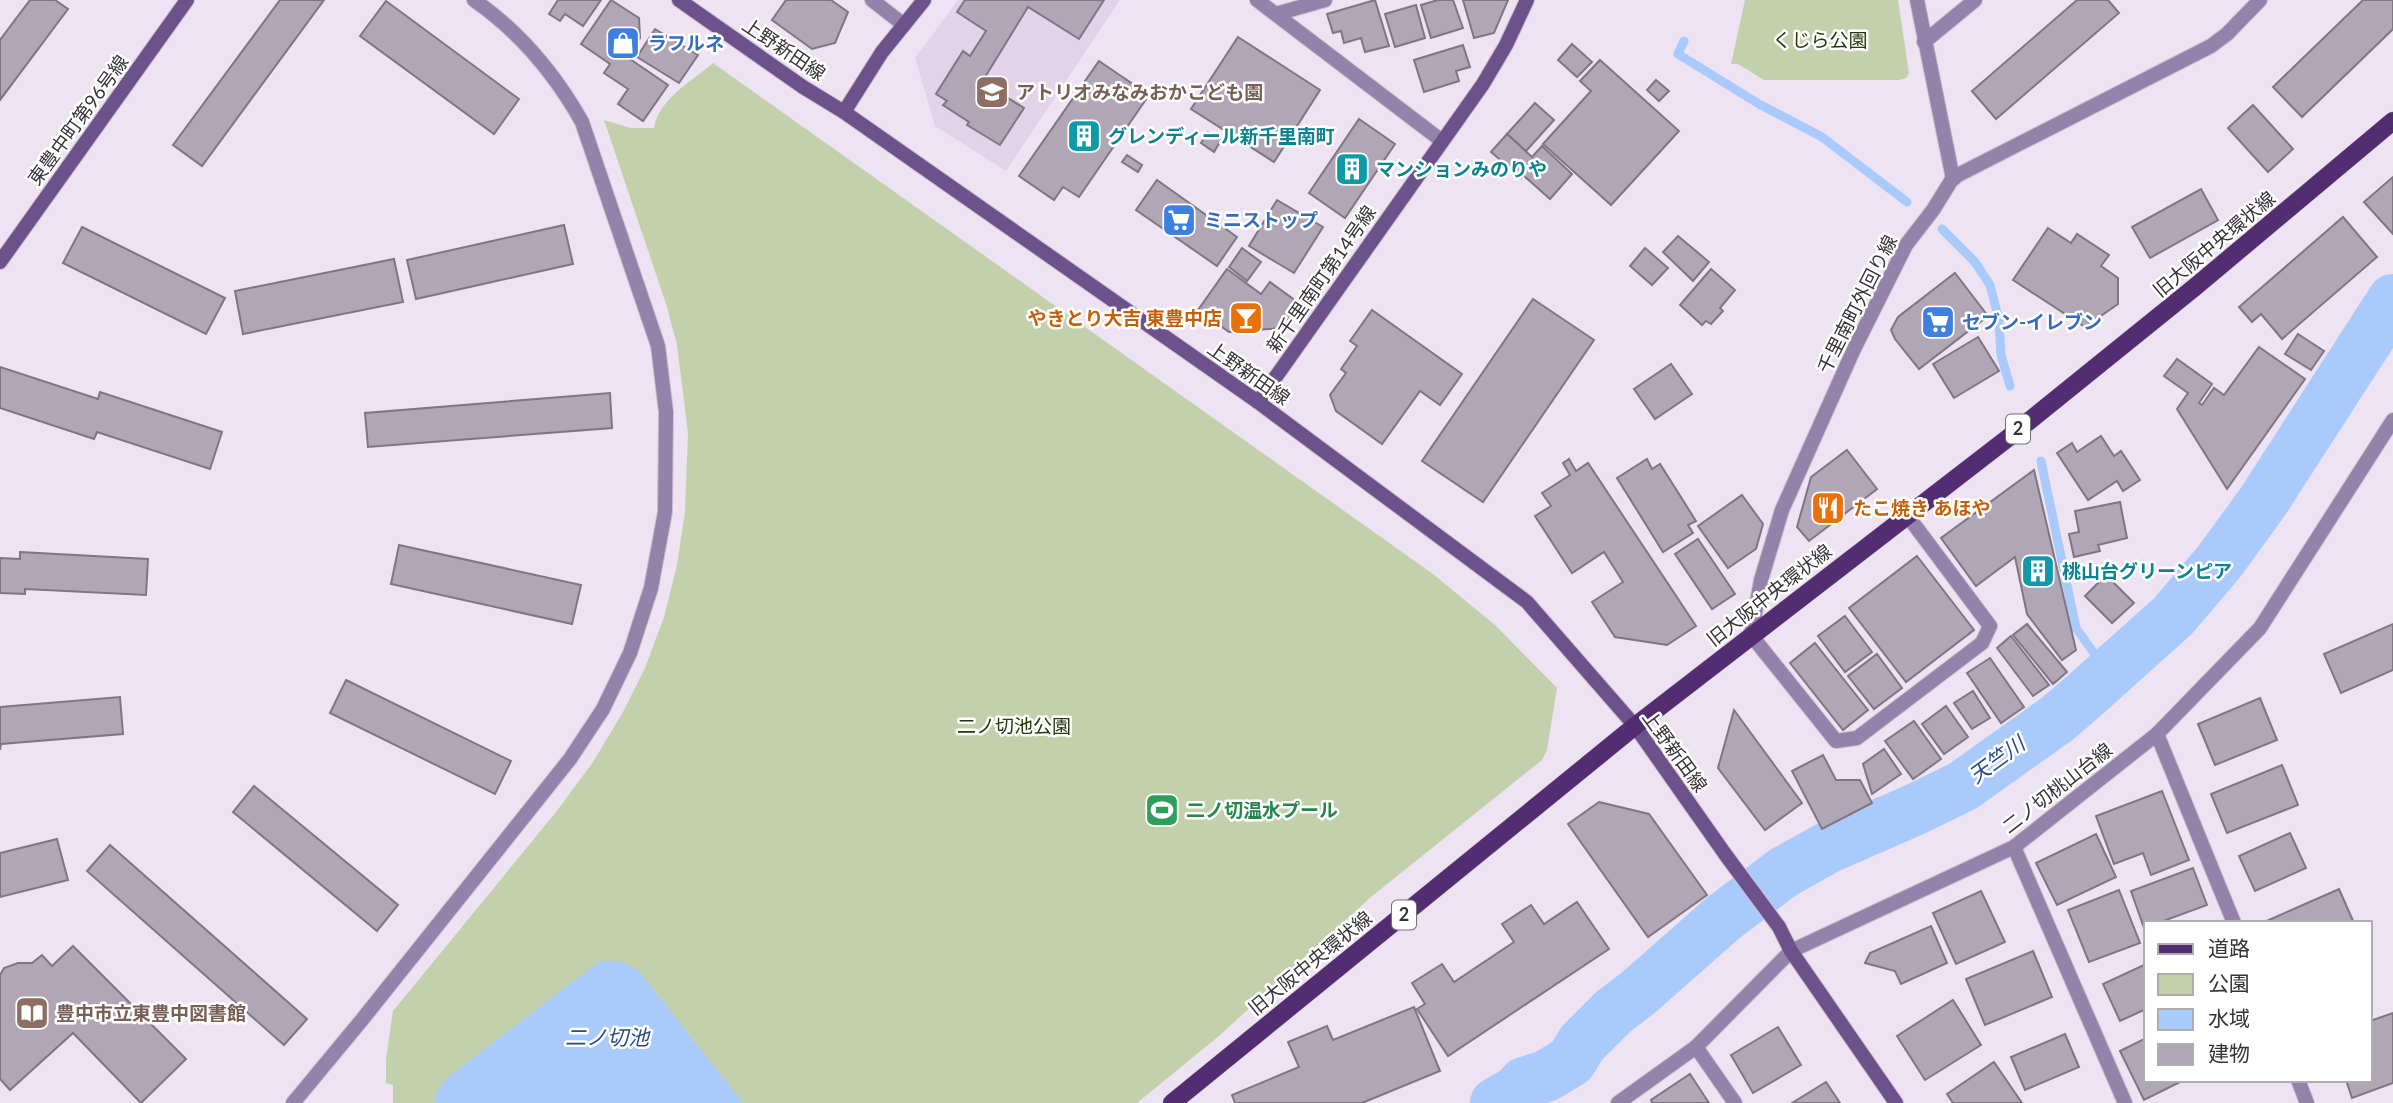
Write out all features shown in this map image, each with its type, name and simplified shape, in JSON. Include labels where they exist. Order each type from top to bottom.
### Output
[{"type":"main road","name":"旧大阪中央環状線","points":[[1173,1103],[1635,726],[2185,296],[2393,121]]},
{"type":"street","name":"東豊中町第96号線","points":[[0,262],[187,0]]},
{"type":"street","points":[[293,1103],[570,758],[603,709],[630,653],[651,588],[665,512],[666,412],[658,346],[582,122],[563,88],[524,42],[474,0]]},
{"type":"street","name":"上野新田線","points":[[680,0],[1258,402],[1527,602],[1635,726],[1779,927],[1791,951]]},
{"type":"street","points":[[872,0],[904,25]]},
{"type":"street","points":[[844,112],[883,52],[924,0]]},
{"type":"street","points":[[1257,0],[1443,141]]},
{"type":"street","points":[[1276,13],[1325,0]]},
{"type":"street","name":"新千里南町第14号線","points":[[1258,402],[1495,64],[1527,0]]},
{"type":"street","points":[[1917,0],[1953,179]]},
{"type":"street","points":[[1924,42],[1975,0]]},
{"type":"street","name":"千里南町外回り線","points":[[1751,635],[1760,580],[1787,498],[1854,349],[1903,250],[1926,221],[1953,179],[2211,46],[2227,34],[2260,0]]},
{"type":"street","name":"二ノ切桃山台線","points":[[1618,1103],[1696,1047],[1791,951],[2014,847],[2157,734],[2260,628],[2393,420]]},
{"type":"street","points":[[1751,635],[1836,741],[1857,738],[1982,643],[1990,626],[1907,515]]},
{"type":"street","points":[[2157,734],[2233,921]]},
{"type":"street","points":[[2014,847],[2125,1103]]},
{"type":"street","points":[[1791,951],[1896,1103]]},
{"type":"street","points":[[1696,1047],[1735,1103]]},
{"type":"street","points":[[2299,1082],[2307,1103]]},
{"type":"shaded area","name":"アトリオみなみおかこども園","points":[[958,0],[1120,0],[1006,171],[935,126],[915,58]]},
{"type":"green space","name":"くじら公園","points":[[1745,0],[1898,0],[1909,73],[1906,78],[1899,80],[1764,80],[1738,64],[1731,64]]},
{"type":"green space","name":"二ノ切池公園","points":[[713,63],[1433,574],[1495,625],[1557,688],[1547,750],[1542,760],[1371,897],[1219,1036],[1137,1103],[393,1103],[393,1085],[386,1083],[386,1059],[393,1011],[556,812],[593,762],[645,668],[664,617],[677,565],[685,512],[688,433],[677,345],[667,307],[604,120],[631,128],[654,128],[669,100]]},
{"type":"water","name":"二ノ切池","points":[[600,961],[623,962],[639,971],[743,1103],[435,1103],[437,1092],[447,1078]]},
{"type":"building","points":[[30,0],[55,0],[68,9],[0,100],[0,40]]},
{"type":"building","points":[[280,0],[324,0],[202,166],[173,145]]},
{"type":"building","points":[[558,0],[601,0],[583,26],[565,14],[560,21],[549,14]]},
{"type":"building","points":[[611,0],[639,18],[640,38],[627,57],[668,85],[643,121],[618,104],[628,89],[604,73],[610,64],[581,44]]},
{"type":"building","points":[[786,0],[831,0],[848,12],[835,43],[812,49],[772,20]]},
{"type":"building","points":[[965,0],[1104,0],[1079,39],[1028,7],[982,82],[1024,108],[1000,145],[967,125],[969,122],[943,105],[947,101],[936,94],[963,51],[970,56],[986,31],[957,12]]},
{"type":"building","points":[[1375,0],[1389,46],[1365,52],[1361,38],[1344,43],[1341,31],[1333,33],[1327,14]]},
{"type":"building","points":[[1438,0],[1453,0],[1463,28],[1431,38],[1421,5]]},
{"type":"building","points":[[1463,0],[1508,0],[1494,33],[1474,38]]},
{"type":"building","points":[[2077,0],[2108,0],[2119,13],[1996,119],[1972,91]]},
{"type":"building","points":[[2363,0],[2393,0],[2393,29],[2302,117],[2273,87]]},
{"type":"building","points":[[386,1],[519,99],[494,134],[360,36]]},
{"type":"building","points":[[1416,5],[1425,38],[1395,47],[1385,14]]},
{"type":"building","points":[[655,29],[698,55],[679,83],[637,57]]},
{"type":"building","points":[[1238,37],[1320,90],[1274,162],[1191,109]]},
{"type":"building","points":[[1572,44],[1592,62],[1577,77],[1558,60]]},
{"type":"building","points":[[1463,45],[1470,67],[1456,71],[1459,81],[1424,92],[1414,60]]},
{"type":"building","points":[[1600,60],[1679,131],[1611,205],[1543,144],[1591,91],[1580,81]]},
{"type":"building","name":"グレンディール新千里南町","points":[[1099,61],[1149,95],[1079,197],[1063,187],[1054,200],[1019,176]]},
{"type":"building","points":[[1656,80],[1669,91],[1659,101],[1647,90]]},
{"type":"building","points":[[1535,103],[1554,120],[1526,151],[1507,134]]},
{"type":"building","points":[[2253,105],[2293,149],[2268,172],[2228,128]]},
{"type":"building","name":"マンションみのりや","points":[[1359,119],[1395,144],[1345,218],[1309,193]]},
{"type":"building","points":[[1208,132],[1221,140],[1214,152],[1201,143]]},
{"type":"building","points":[[1507,134],[1532,157],[1542,146],[1572,174],[1550,199],[1491,152]]},
{"type":"building","points":[[1127,155],[1142,165],[1138,172],[1122,162]]},
{"type":"building","points":[[2393,177],[2393,234],[2364,202]]},
{"type":"building","points":[[1157,180],[1237,237],[1217,266],[1136,210]]},
{"type":"building","points":[[2201,189],[2218,220],[2150,258],[2132,227]]},
{"type":"building","points":[[1277,200],[1323,227],[1294,273],[1249,246]]},
{"type":"building","points":[[2343,217],[2377,257],[2282,339],[2261,314],[2252,322],[2239,307]]},
{"type":"building","points":[[564,225],[573,264],[416,299],[407,260]]},
{"type":"building","points":[[82,227],[225,298],[206,334],[63,263]]},
{"type":"building","points":[[2048,228],[2071,243],[2077,234],[2109,255],[2101,266],[2118,278],[2118,304],[2085,327],[2013,280]]},
{"type":"building","points":[[1678,236],[1709,262],[1693,281],[1663,252]]},
{"type":"building","points":[[1242,248],[1261,262],[1247,281],[1229,267]]},
{"type":"building","points":[[1645,248],[1668,268],[1652,285],[1630,266]]},
{"type":"building","points":[[394,259],[403,302],[243,334],[235,291]]},
{"type":"building","points":[[1227,269],[1261,294],[1270,282],[1300,304],[1282,328],[1229,332],[1198,310]]},
{"type":"building","points":[[1711,269],[1735,290],[1720,308],[1723,311],[1711,324],[1706,321],[1702,325],[1680,305]]},
{"type":"building","name":"セブン-イレブン","points":[[1955,273],[1988,316],[1919,369],[1891,330],[1898,317]]},
{"type":"building","points":[[1533,299],[1594,340],[1483,502],[1422,461]]},
{"type":"building","points":[[1372,310],[1462,374],[1440,405],[1420,391],[1382,444],[1336,411],[1330,395],[1346,373],[1341,369],[1357,346],[1350,341]]},
{"type":"building","points":[[2298,334],[2324,351],[2311,370],[2285,354]]},
{"type":"building","points":[[1978,337],[1999,371],[1954,398],[1933,364]]},
{"type":"building","points":[[2259,347],[2305,379],[2227,489],[2177,409],[2188,393],[2164,376],[2177,359],[2212,384],[2199,403],[2202,405],[2214,388],[2224,395]]},
{"type":"building","points":[[1671,364],[1692,394],[1655,419],[1634,389]]},
{"type":"building","points":[[0,367],[98,399],[100,392],[222,432],[210,469],[97,432],[94,439],[0,408]]},
{"type":"building","points":[[610,393],[612,428],[368,447],[365,413]]},
{"type":"building","points":[[2101,436],[2114,456],[2121,451],[2140,480],[2123,491],[2117,481],[2088,500],[2057,453],[2072,443],[2077,452]]},
{"type":"building","name":"たこ焼き あほや","points":[[1847,450],[1877,489],[1809,541],[1797,527],[1811,477]]},
{"type":"building","points":[[1569,459],[1576,471],[1588,463],[1696,626],[1667,645],[1615,637],[1592,602],[1623,582],[1604,552],[1572,573],[1535,516],[1551,506],[1542,493],[1570,475],[1563,463]]},
{"type":"building","points":[[1647,459],[1652,469],[1660,464],[1696,521],[1688,525],[1693,533],[1663,552],[1617,478]]},
{"type":"building","name":"桃山台グリーンピア","points":[[2034,470],[2076,650],[2062,660],[2027,614],[2015,557],[1976,586],[1941,538]]},
{"type":"building","points":[[1742,495],[1763,524],[1756,549],[1728,568],[1698,526]]},
{"type":"building","points":[[2120,502],[2127,538],[2098,545],[2100,551],[2074,557],[2069,534],[2079,532],[2075,511]]},
{"type":"building","points":[[1698,539],[1735,594],[1712,609],[1675,554]]},
{"type":"building","points":[[399,545],[581,585],[572,624],[391,584]]},
{"type":"building","points":[[20,552],[148,559],[146,595],[25,589],[25,594],[0,593],[0,558],[20,559]]},
{"type":"building","points":[[1917,556],[1974,630],[1906,682],[1849,608]]},
{"type":"building","points":[[2106,575],[2134,603],[2112,623],[2085,596]]},
{"type":"building","points":[[1845,616],[1872,652],[1845,672],[1818,636]]},
{"type":"building","points":[[2027,624],[2067,672],[2053,684],[2013,635]]},
{"type":"building","points":[[2393,624],[2393,670],[2341,693],[2324,654]]},
{"type":"building","points":[[2011,636],[2049,685],[2033,696],[1997,648]]},
{"type":"building","points":[[1815,643],[1868,710],[1843,730],[1790,663]]},
{"type":"building","points":[[1877,654],[1902,688],[1874,709],[1848,676]]},
{"type":"building","points":[[1990,658],[2024,707],[2001,723],[1967,673]]},
{"type":"building","points":[[346,680],[511,761],[495,794],[330,713]]},
{"type":"building","points":[[1973,691],[1990,718],[1972,729],[1954,703]]},
{"type":"building","points":[[120,697],[123,734],[1,744],[0,750],[0,707]]},
{"type":"building","points":[[2260,698],[2277,740],[2215,765],[2198,724]]},
{"type":"building","points":[[1946,706],[1968,737],[1944,754],[1922,724]]},
{"type":"building","points":[[1734,710],[1802,803],[1765,830],[1718,768]]},
{"type":"building","points":[[1914,721],[1941,759],[1913,779],[1885,741]]},
{"type":"building","points":[[1884,749],[1901,774],[1872,794],[1863,764]]},
{"type":"building","points":[[1823,755],[1836,780],[1860,780],[1872,803],[1822,829],[1792,771]]},
{"type":"building","points":[[2282,765],[2298,805],[2227,833],[2211,794]]},
{"type":"building","points":[[254,786],[398,905],[377,931],[233,812]]},
{"type":"building","points":[[2162,791],[2189,860],[2151,875],[2143,853],[2114,864],[2096,816]]},
{"type":"building","points":[[1599,802],[1649,814],[1707,895],[1648,937],[1568,824]]},
{"type":"building","points":[[2290,833],[2306,868],[2255,891],[2239,856]]},
{"type":"building","points":[[2096,834],[2116,877],[2057,905],[2036,863]]},
{"type":"building","points":[[57,839],[68,880],[0,897],[0,853]]},
{"type":"building","points":[[110,845],[307,1019],[284,1045],[87,871]]},
{"type":"building","points":[[2193,868],[2207,905],[2163,921],[2144,921],[2144,928],[2131,891]]},
{"type":"building","points":[[2339,889],[2353,921],[2267,921]]},
{"type":"building","points":[[2119,890],[2140,943],[2089,962],[2068,910]]},
{"type":"building","points":[[1981,891],[2005,942],[1956,964],[1933,913]]},
{"type":"building","points":[[1577,902],[1609,949],[1448,1056],[1417,1009],[1425,1004],[1412,983],[1442,964],[1454,982],[1514,942],[1502,924],[1531,905],[1544,924]]},
{"type":"building","points":[[1931,926],[1947,963],[1901,984],[1895,971],[1865,963],[1870,953]]},
{"type":"building","points":[[73,946],[186,1059],[141,1103],[73,1033],[10,1090],[0,1079],[0,975],[4,968],[18,963],[32,963],[42,955],[52,966]]},
{"type":"building","points":[[2033,951],[2052,997],[1985,1025],[1966,979]]},
{"type":"building","points":[[2144,965],[2144,1010],[2120,1021],[2103,984]]},
{"type":"building","points":[[1953,1000],[1981,1045],[1925,1080],[1897,1036]]},
{"type":"building","points":[[1414,1007],[1440,1071],[1362,1103],[1235,1103],[1232,1095],[1299,1067],[1288,1042],[1327,1026],[1333,1040]]},
{"type":"building","points":[[2393,1013],[2393,1083],[2352,1098],[2347,1082],[2372,1082],[2372,1020]]},
{"type":"building","points":[[1778,1027],[1801,1065],[1753,1093],[1731,1055]]},
{"type":"building","points":[[2065,1034],[2079,1067],[2025,1090],[2011,1057]]},
{"type":"building","points":[[2144,1039],[2144,1082],[2180,1082],[2144,1100],[2120,1051]]},
{"type":"building","points":[[1994,1062],[2022,1103],[1953,1103],[1947,1094]]},
{"type":"building","points":[[1690,1074],[1709,1103],[1652,1103],[1651,1100]]},
{"type":"building","points":[[1826,1082],[1840,1103],[1792,1103]]},
{"type":"waterway","points":[[1684,41],[1678,54],[1759,104],[1822,137],[1907,202]]},
{"type":"waterway","points":[[1942,229],[1975,262],[1990,285],[1999,320],[2001,355],[2010,386]]},
{"type":"waterway","name":"天竺川","points":[[1496,1103],[1517,1091],[1524,1083],[1546,1076],[1571,1061],[1582,1043],[1613,1012],[1723,918],[1784,872],[1827,848],[1963,786],[2057,719],[2085,695],[2173,616],[2219,562],[2262,503],[2393,300]]},
{"type":"waterway","points":[[2041,461],[2076,628],[2109,674]]},
{"type":"place","name":"ラフルネ","points":[[623,43]]},
{"type":"place","name":"アトリオみなみおかこども園","points":[[992,92]]},
{"type":"place","name":"グレンディール新千里南町","points":[[1084,136]]},
{"type":"place","name":"マンションみのりや","points":[[1352,169]]},
{"type":"place","name":"ミニストップ","points":[[1179,220]]},
{"type":"place","name":"やきとり大吉 東豊中店","points":[[1246,318]]},
{"type":"place","name":"セブン-イレブン","points":[[1938,322]]},
{"type":"place","name":"たこ焼き あほや","points":[[1828,508]]},
{"type":"place","name":"桃山台グリーンピア","points":[[2038,571]]},
{"type":"place","name":"二ノ切温水プール","points":[[1162,810]]},
{"type":"place","name":"豊中市立東豊中図書館","points":[[32,1013]]}]
